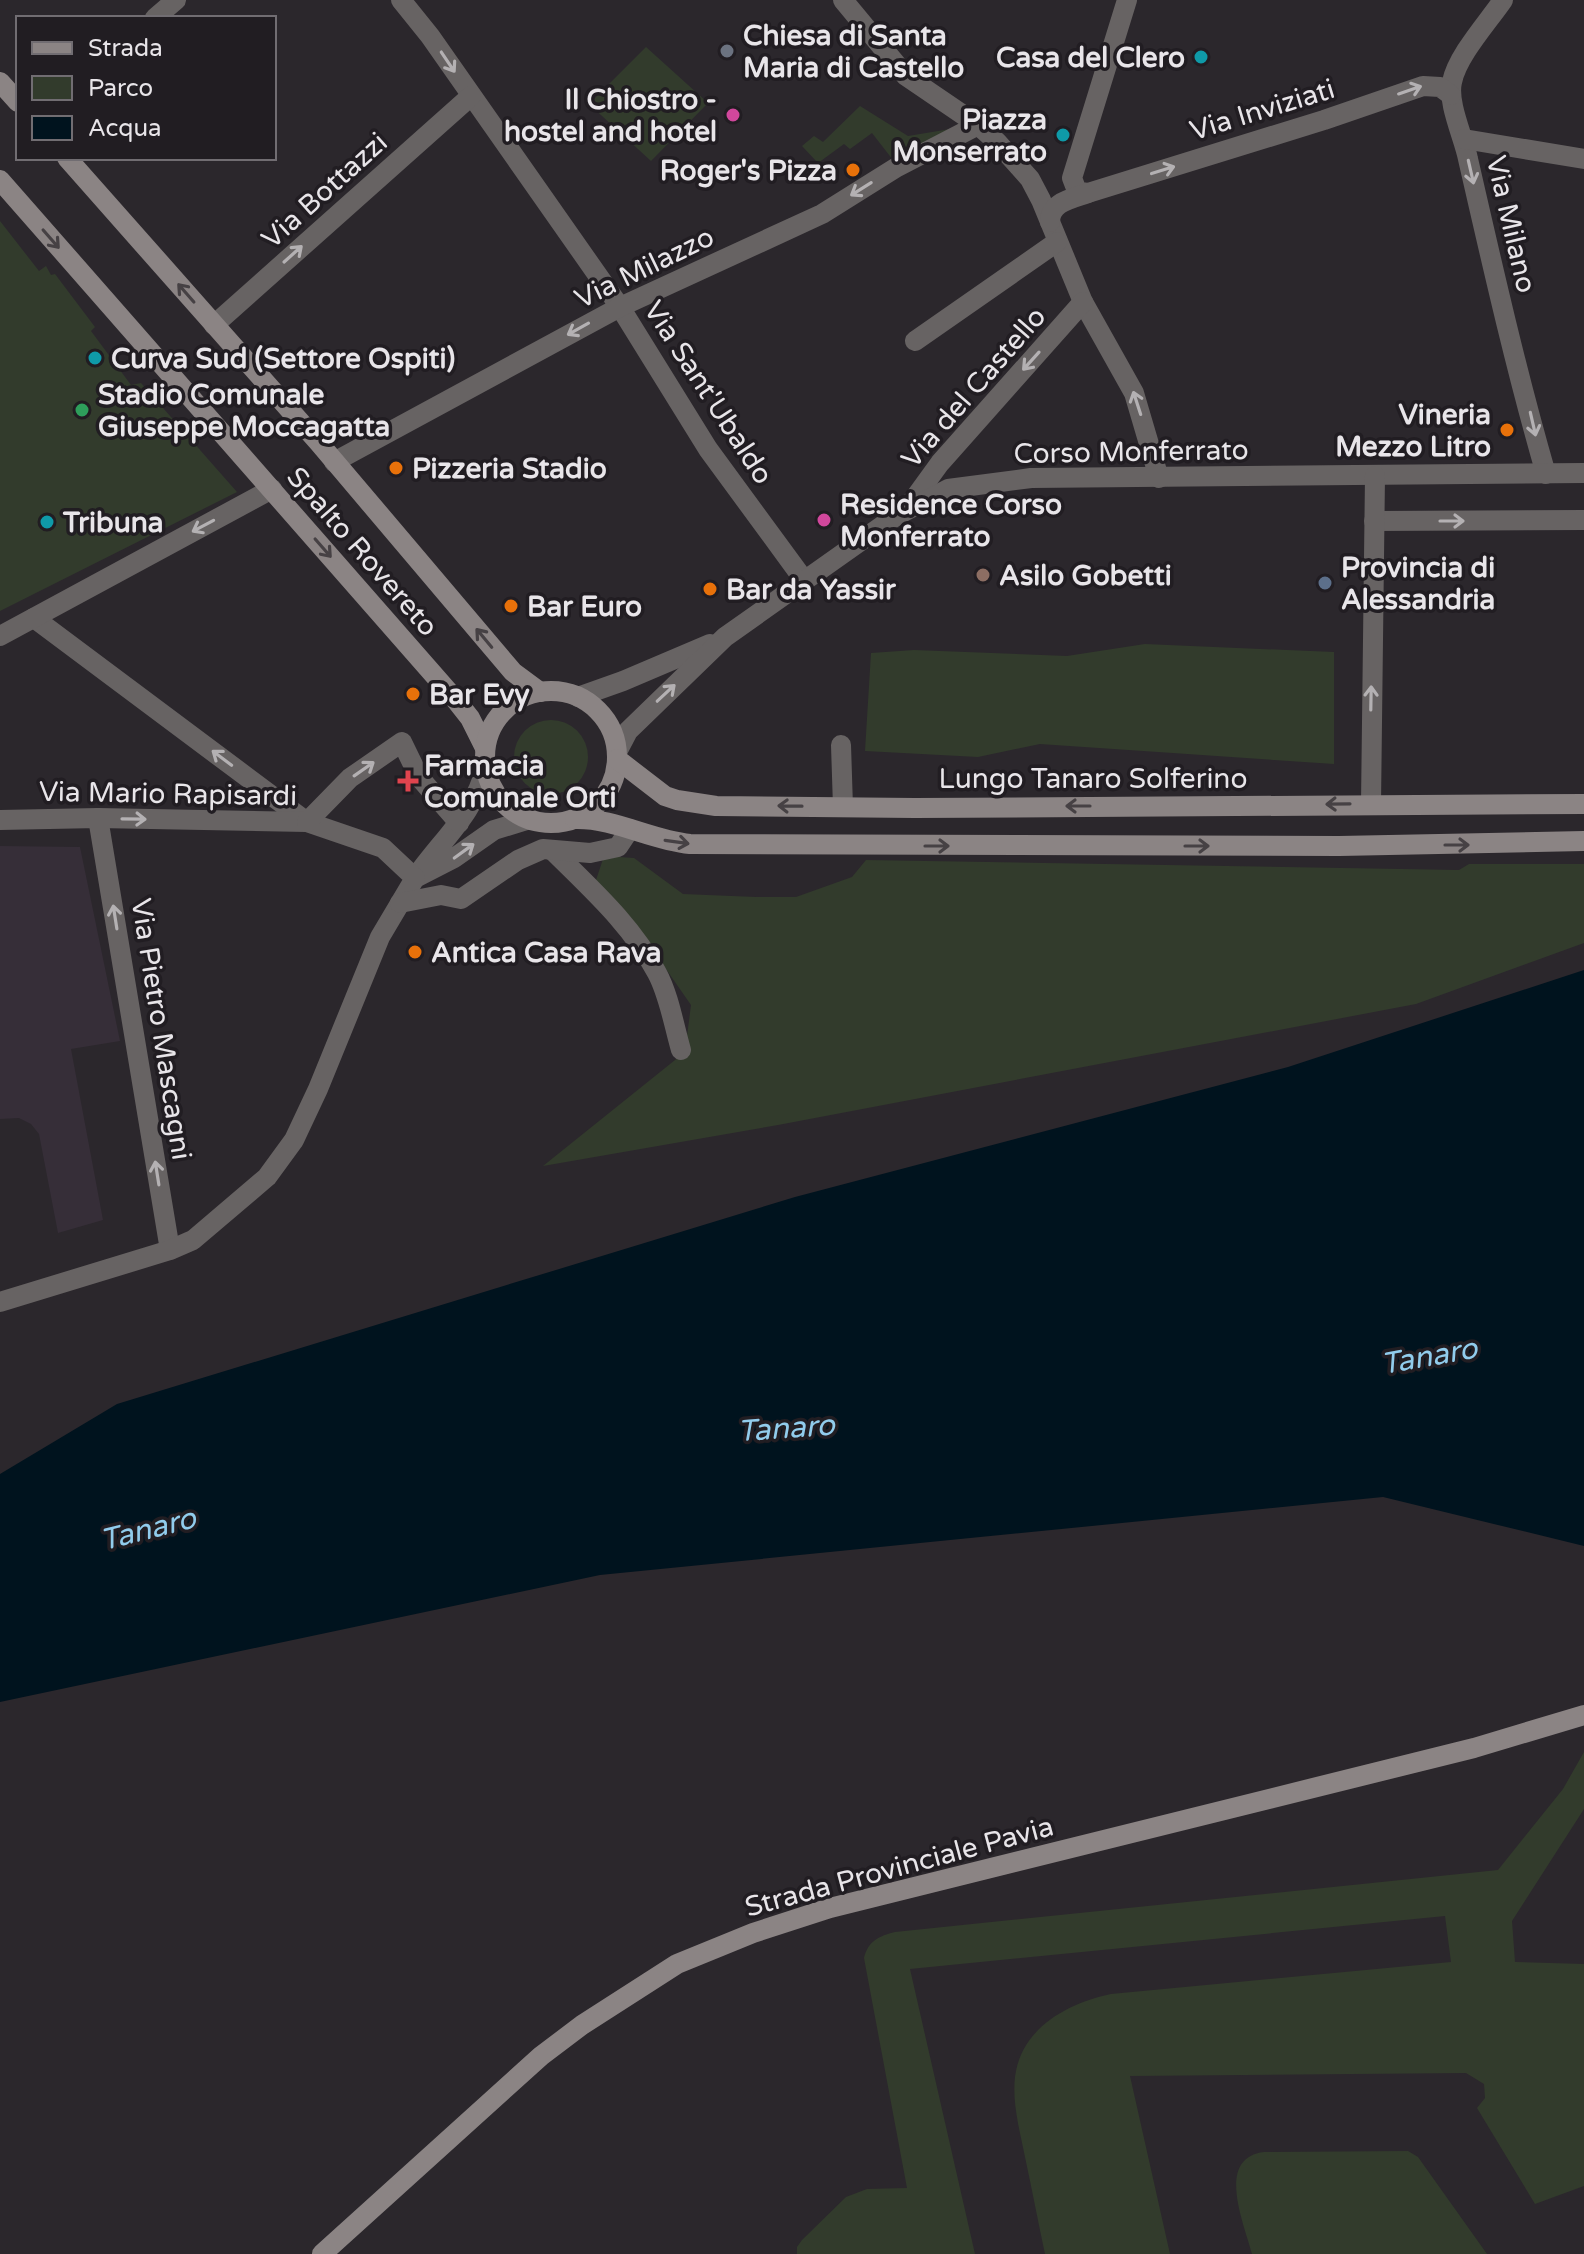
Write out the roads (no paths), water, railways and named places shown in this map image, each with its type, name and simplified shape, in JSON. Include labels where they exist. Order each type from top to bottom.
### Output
[{"type":"main road","points":[[0,82],[16,100]]},
{"type":"main road","name":"Spalto Rovereto","points":[[69,160],[334,462],[513,672],[540,692]]},
{"type":"main road","name":"Spalto Rovereto","points":[[0,180],[463,707],[486,758]]},
{"type":"main road","points":[[575,819],[605,795],[614,778],[617,756],[607,722],[594,707],[578,697],[559,691],[522,697],[506,709],[491,729],[486,758],[492,786],[503,802],[530,819],[555,823],[575,819],[600,820],[660,839],[704,844],[1181,846],[1584,843]]},
{"type":"main road","name":"Lungo Tanaro Solferino","points":[[617,756],[655,789],[677,800],[716,806],[1584,804]]},
{"type":"main road","name":"Strada Provinciale Pavia","points":[[322,2254],[541,2056],[582,2025],[677,1964],[753,1933],[830,1908],[1474,1748],[1584,1715]]},
{"type":"street","points":[[157,16],[176,0]]},
{"type":"street","name":"Via Sant'Ubaldo","points":[[401,0],[430,36],[620,307],[708,449],[804,580]]},
{"type":"street","points":[[843,0],[906,76],[978,125],[1037,187],[1055,199],[1078,183]]},
{"type":"street","points":[[1050,222],[1054,207],[1078,183],[1127,0]]},
{"type":"street","points":[[1451,95],[1458,65],[1503,0]]},
{"type":"street","name":"Via Inviziati","points":[[1078,183],[1324,120],[1423,86],[1440,87],[1451,95]]},
{"type":"street","name":"Via Milano","points":[[1451,95],[1546,474]]},
{"type":"street","name":"Via Bottazzi","points":[[214,325],[471,96]]},
{"type":"street","name":"Via Milazzo","points":[[334,462],[620,307],[822,214],[897,167],[978,125]]},
{"type":"street","points":[[1464,139],[1584,159]]},
{"type":"street","points":[[1026,175],[1039,195],[1083,302],[1134,393],[1159,478]]},
{"type":"street","points":[[915,341],[1057,242]]},
{"type":"street","name":"Via del Castello","points":[[907,509],[940,463],[1083,302]]},
{"type":"street","name":"Corso Monferrato","points":[[617,756],[628,731],[725,637],[907,509],[948,489],[999,481],[1584,473]]},
{"type":"street","points":[[1371,804],[1375,476]]},
{"type":"street","points":[[0,636],[272,489]]},
{"type":"street","points":[[1374,521],[1584,520]]},
{"type":"street","points":[[34,618],[307,822],[350,778],[402,742],[419,777],[459,823]]},
{"type":"street","name":"Corso Monferrato","points":[[578,697],[725,637]]},
{"type":"street","points":[[841,745],[843,807]]},
{"type":"street","points":[[0,1302],[170,1250],[193,1240],[267,1177],[294,1140],[380,937],[415,878],[477,797],[486,758]]},
{"type":"street","name":"Via Mario Rapisardi","points":[[0,820],[98,818],[307,822],[383,848],[415,878]]},
{"type":"street","name":"Via Pietro Mascagni","points":[[98,818],[170,1250]]},
{"type":"street","points":[[415,878],[454,858],[494,830],[530,819]]},
{"type":"street","points":[[400,903],[441,895],[461,899],[518,860],[543,849],[590,853],[618,847],[630,829]]},
{"type":"street","points":[[552,850],[627,928],[659,975],[681,1050]]},
{"type":"water","name":"Tanaro","points":[[1584,970],[1584,1546],[1383,1497],[600,1575],[0,1702],[0,1474],[117,1404],[795,1197],[1288,1067]]},
{"type":"place","name":"Chiesa di Santa Maria di Castello","points":[[727,51]]},
{"type":"place","name":"Casa del Clero","points":[[1201,57]]},
{"type":"place","name":"Il Chiostro - hostel and hotel","points":[[733,115]]},
{"type":"place","name":"Piazza Monserrato","points":[[1063,135]]},
{"type":"place","name":"Roger's Pizza","points":[[853,170]]},
{"type":"place","name":"Curva Sud (Settore Ospiti)","points":[[95,358]]},
{"type":"place","name":"Stadio Comunale Giuseppe Moccagatta","points":[[82,410]]},
{"type":"place","name":"Vineria Mezzo Litro","points":[[1507,430]]},
{"type":"place","name":"Pizzeria Stadio","points":[[396,468]]},
{"type":"place","name":"Residence Corso Monferrato","points":[[824,520]]},
{"type":"place","name":"Tribuna","points":[[47,522]]},
{"type":"place","name":"Asilo Gobetti","points":[[983,575]]},
{"type":"place","name":"Provincia di Alessandria","points":[[1325,583]]},
{"type":"place","name":"Bar da Yassir","points":[[710,589]]},
{"type":"place","name":"Bar Euro","points":[[511,606]]},
{"type":"place","name":"Bar Evy","points":[[413,694]]},
{"type":"place","name":"Farmacia Comunale Orti","points":[[408,781]]},
{"type":"place","name":"Antica Casa Rava","points":[[415,952]]}]
